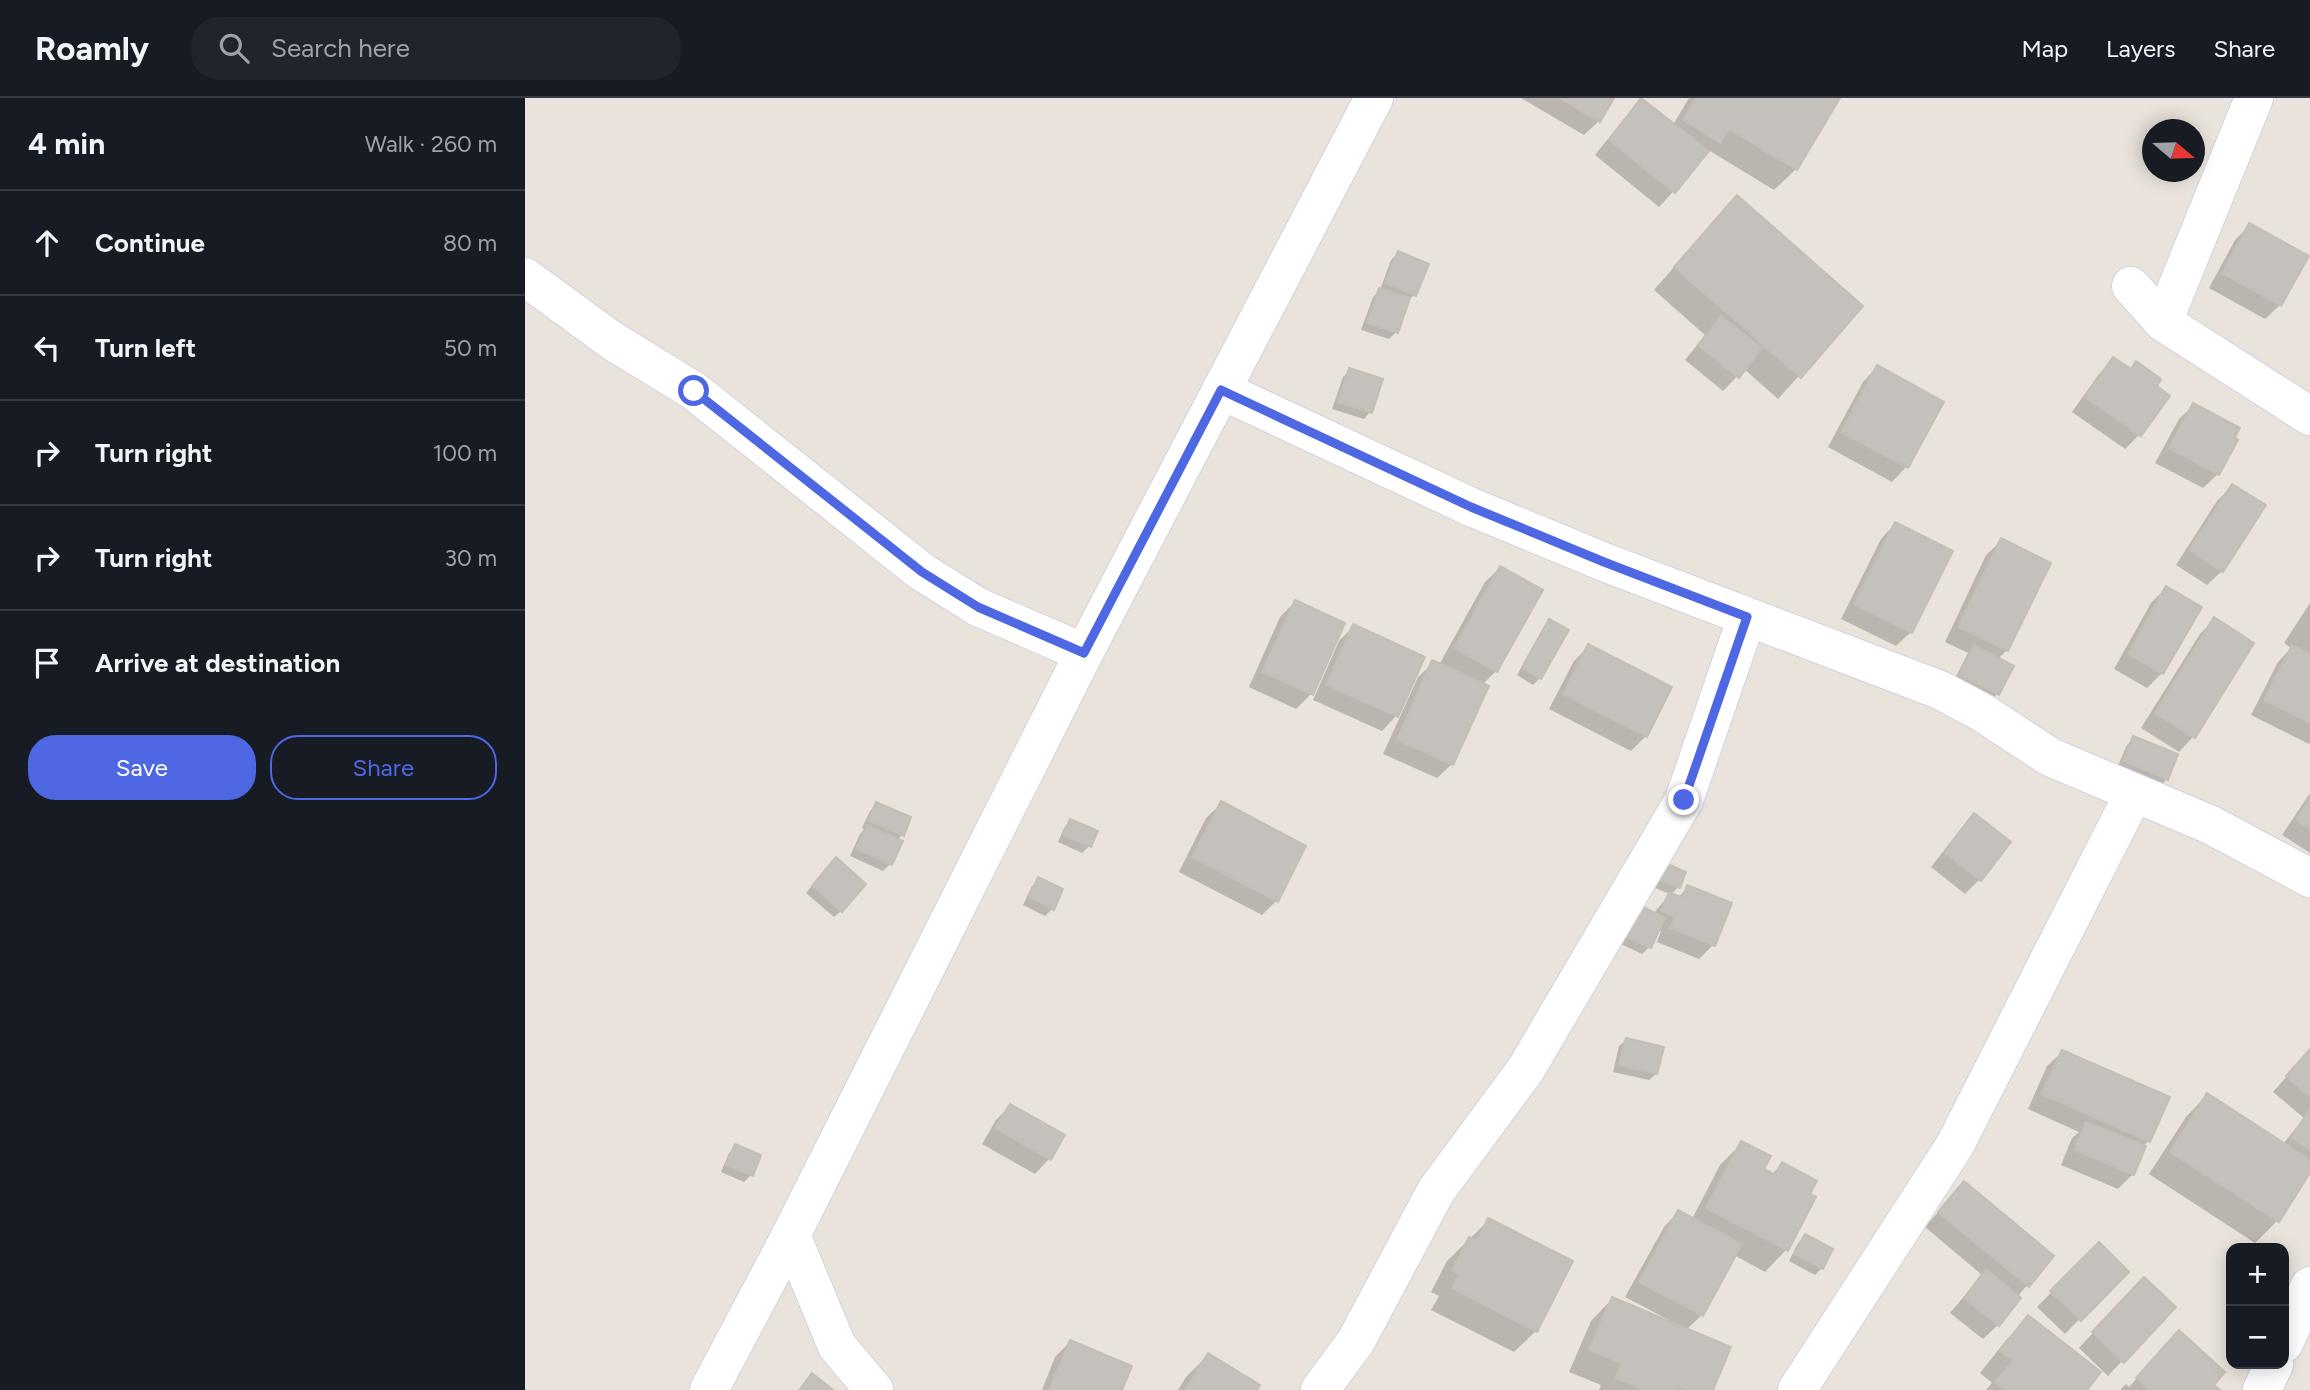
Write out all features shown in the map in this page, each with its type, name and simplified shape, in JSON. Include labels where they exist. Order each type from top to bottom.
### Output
[{"type":"street","points":[[709,1390],[791,1235],[1084,653],[1374,98]]},
{"type":"street","points":[[2163,321],[2253,98]]},
{"type":"street","points":[[525,277],[611,340],[694,391],[922,572],[978,607],[1084,653]]},
{"type":"street","points":[[2131,286],[2163,321],[2310,416]]},
{"type":"street","points":[[1221,390],[1471,507],[1604,562],[1940,690],[1983,713],[2050,757],[2211,825],[2310,878]]},
{"type":"street","points":[[1320,1390],[1356,1341],[1436,1191],[1526,1069],[1684,800],[1747,617]]},
{"type":"street","points":[[1797,1390],[1955,1145],[2134,793]]},
{"type":"street","points":[[791,1235],[837,1346],[874,1390]]},
{"type":"street","points":[[2262,1390],[2272,1369]]},
{"type":"building","points":[[1560,98],[1614,98],[1600,122]]},
{"type":"building","points":[[1641,98],[1709,151],[1675,193],[1609,140]]},
{"type":"building","points":[[1696,98],[1840,98],[1797,170],[1729,129],[1720,143],[1683,120]]},
{"type":"building","points":[[1737,195],[1863,306],[1801,378],[1674,267]]},
{"type":"building","points":[[2249,223],[2309,256],[2281,306],[2222,273]]},
{"type":"building","points":[[1398,251],[1429,264],[1416,296],[1385,283]]},
{"type":"building","points":[[1379,288],[1410,298],[1398,333],[1367,323]]},
{"type":"building","points":[[1721,316],[1762,348],[1739,378],[1698,345]]},
{"type":"building","points":[[2113,357],[2131,369],[2136,361],[2161,379],[2157,386],[2170,396],[2141,436],[2085,397]]},
{"type":"building","points":[[1877,365],[1944,402],[1908,468],[1841,432]]},
{"type":"building","points":[[1349,368],[1383,379],[1372,413],[1338,402]]},
{"type":"building","points":[[2193,403],[2240,428],[2235,437],[2238,440],[2219,475],[2169,448]]},
{"type":"building","points":[[2232,484],[2266,505],[2223,572],[2189,550]]},
{"type":"building","points":[[1895,522],[1953,551],[1912,633],[1854,604]]},
{"type":"building","points":[[2001,538],[2051,563],[2008,651],[1958,627]]},
{"type":"building","points":[[1500,566],[1543,590],[1497,672],[1454,648]]},
{"type":"building","points":[[2166,586],[2202,607],[2163,674],[2128,654]]},
{"type":"building","points":[[1295,600],[1345,623],[1313,695],[1262,672]]},
{"type":"building","points":[[2214,617],[2254,643],[2195,738],[2155,713]]},
{"type":"building","points":[[1549,619],[1569,630],[1541,679],[1522,668]]},
{"type":"building","points":[[1353,624],[1425,657],[1398,717],[1326,685]]},
{"type":"building","points":[[1588,644],[1672,687],[1647,737],[1563,694]]},
{"type":"building","points":[[1974,645],[2014,666],[1999,695],[1959,675]]},
{"type":"building","points":[[2292,645],[2310,654],[2310,723],[2264,700]]},
{"type":"building","points":[[1432,660],[1489,686],[1453,765],[1397,740]]},
{"type":"building","points":[[2133,736],[2178,754],[2168,780],[2123,761]]},
{"type":"building","points":[[2310,798],[2310,829],[2296,820]]},
{"type":"building","points":[[1221,801],[1306,846],[1278,902],[1192,857]]},
{"type":"building","points":[[876,802],[911,817],[904,836],[868,821]]},
{"type":"building","points":[[1974,813],[2011,842],[1981,881],[1944,852]]},
{"type":"building","points":[[1070,819],[1098,831],[1091,847],[1063,835]]},
{"type":"building","points":[[867,825],[903,841],[892,865],[856,849]]},
{"type":"building","points":[[836,857],[866,884],[842,912],[812,886]]},
{"type":"building","points":[[1663,862],[1686,872],[1680,888],[1656,879]]},
{"type":"building","points":[[1038,877],[1063,889],[1054,910],[1029,897]]},
{"type":"building","points":[[1687,885],[1732,903],[1715,946],[1670,928],[1675,916],[1661,911],[1669,892],[1683,898]]},
{"type":"building","points":[[1641,906],[1665,918],[1651,948],[1626,937]]},
{"type":"building","points":[[1626,1038],[1664,1047],[1657,1074],[1619,1065]]},
{"type":"building","points":[[2310,1049],[2310,1097],[2286,1076]]},
{"type":"building","points":[[2062,1050],[2170,1097],[2150,1142],[2041,1094]]},
{"type":"building","points":[[2207,1093],[2310,1160],[2310,1173],[2279,1222],[2170,1152]]},
{"type":"building","points":[[1010,1104],[1065,1135],[1051,1160],[995,1128]]},
{"type":"building","points":[[2310,1111],[2310,1150],[2291,1138]]},
{"type":"building","points":[[2086,1122],[2146,1146],[2134,1175],[2074,1150]]},
{"type":"building","points":[[1741,1141],[1771,1156],[1764,1169],[1775,1175],[1782,1162],[1817,1181],[1810,1194],[1816,1197],[1788,1251],[1706,1208]]},
{"type":"building","points":[[735,1144],[761,1155],[753,1176],[726,1165]]},
{"type":"building","points":[[1964,1181],[2054,1256],[2029,1287],[1938,1212]]},
{"type":"building","points":[[1678,1210],[1742,1244],[1703,1316],[1639,1282]]},
{"type":"building","points":[[1488,1218],[1573,1261],[1537,1332],[1452,1288],[1459,1274],[1452,1270],[1469,1237],[1477,1241]]},
{"type":"building","points":[[1805,1234],[1833,1249],[1823,1269],[1794,1254]]},
{"type":"building","points":[[2099,1242],[2129,1272],[2081,1321],[2050,1291]]},
{"type":"building","points":[[1986,1269],[2021,1298],[1999,1326],[1964,1298]]},
{"type":"building","points":[[2144,1277],[2176,1307],[2124,1363],[2092,1332]]},
{"type":"building","points":[[1612,1297],[1731,1347],[1713,1390],[1686,1390],[1679,1387],[1677,1390],[1645,1390],[1615,1378],[1622,1363],[1589,1350]]},
{"type":"building","points":[[2028,1315],[2101,1372],[2087,1390],[2005,1390],[1995,1382],[2013,1360],[2000,1351]]},
{"type":"building","points":[[2179,1330],[2225,1372],[2214,1385],[2220,1390],[2149,1390],[2136,1378]]},
{"type":"building","points":[[1070,1340],[1132,1366],[1122,1390],[1049,1390]]},
{"type":"building","points":[[1208,1353],[1260,1385],[1257,1390],[1185,1390]]},
{"type":"building","points":[[812,1373],[833,1390],[800,1389]]},
{"type":"route","points":[[694,391],[922,572],[978,607],[1084,653],[1221,390],[1471,507],[1747,617],[1684,800]]}]
